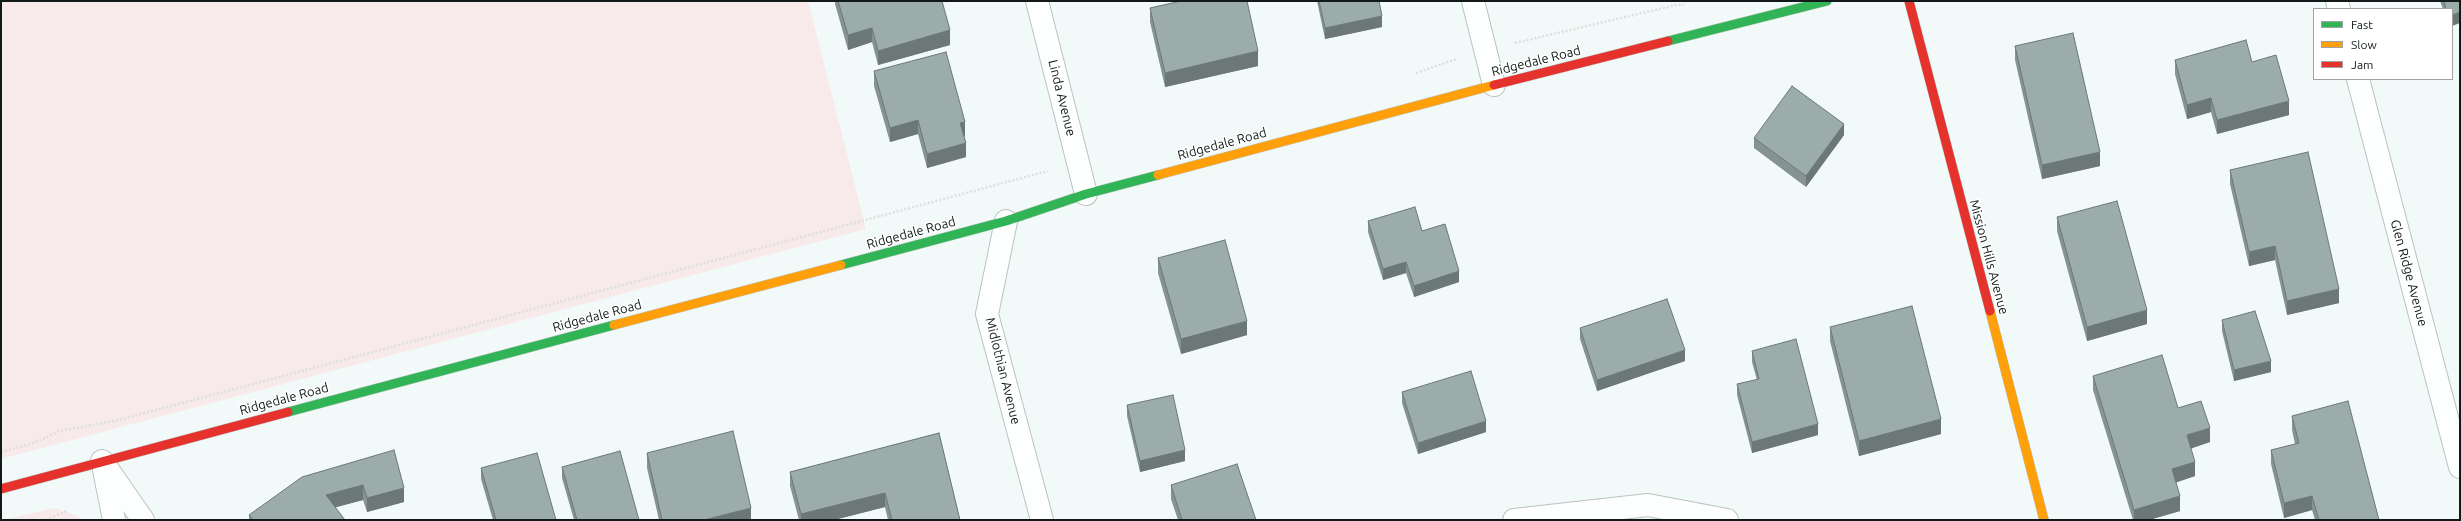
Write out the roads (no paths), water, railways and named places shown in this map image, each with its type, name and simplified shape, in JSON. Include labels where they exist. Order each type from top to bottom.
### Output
[{"type":"street","name":"Linda Avenue","points":[[1037,1],[1086,194]]},
{"type":"street","points":[[1473,1],[1494,85]]},
{"type":"street","name":"Ridgedale Road","points":[[1,489],[102,460],[1006,221],[1086,194],[1494,85],[1827,1]]},
{"type":"street","name":"Mission Hills Avenue","points":[[1909,1],[2044,520]]},
{"type":"street","name":"Glen Ridge Avenue","points":[[2358,80],[2460,467]]},
{"type":"street","name":"Midlothian Avenue","points":[[1006,221],[987,314],[1042,520]]},
{"type":"street","points":[[102,460],[114,520]]},
{"type":"street","points":[[102,460],[143,520]]},
{"type":"street","points":[[1514,520],[1648,505],[1727,520]]}]
